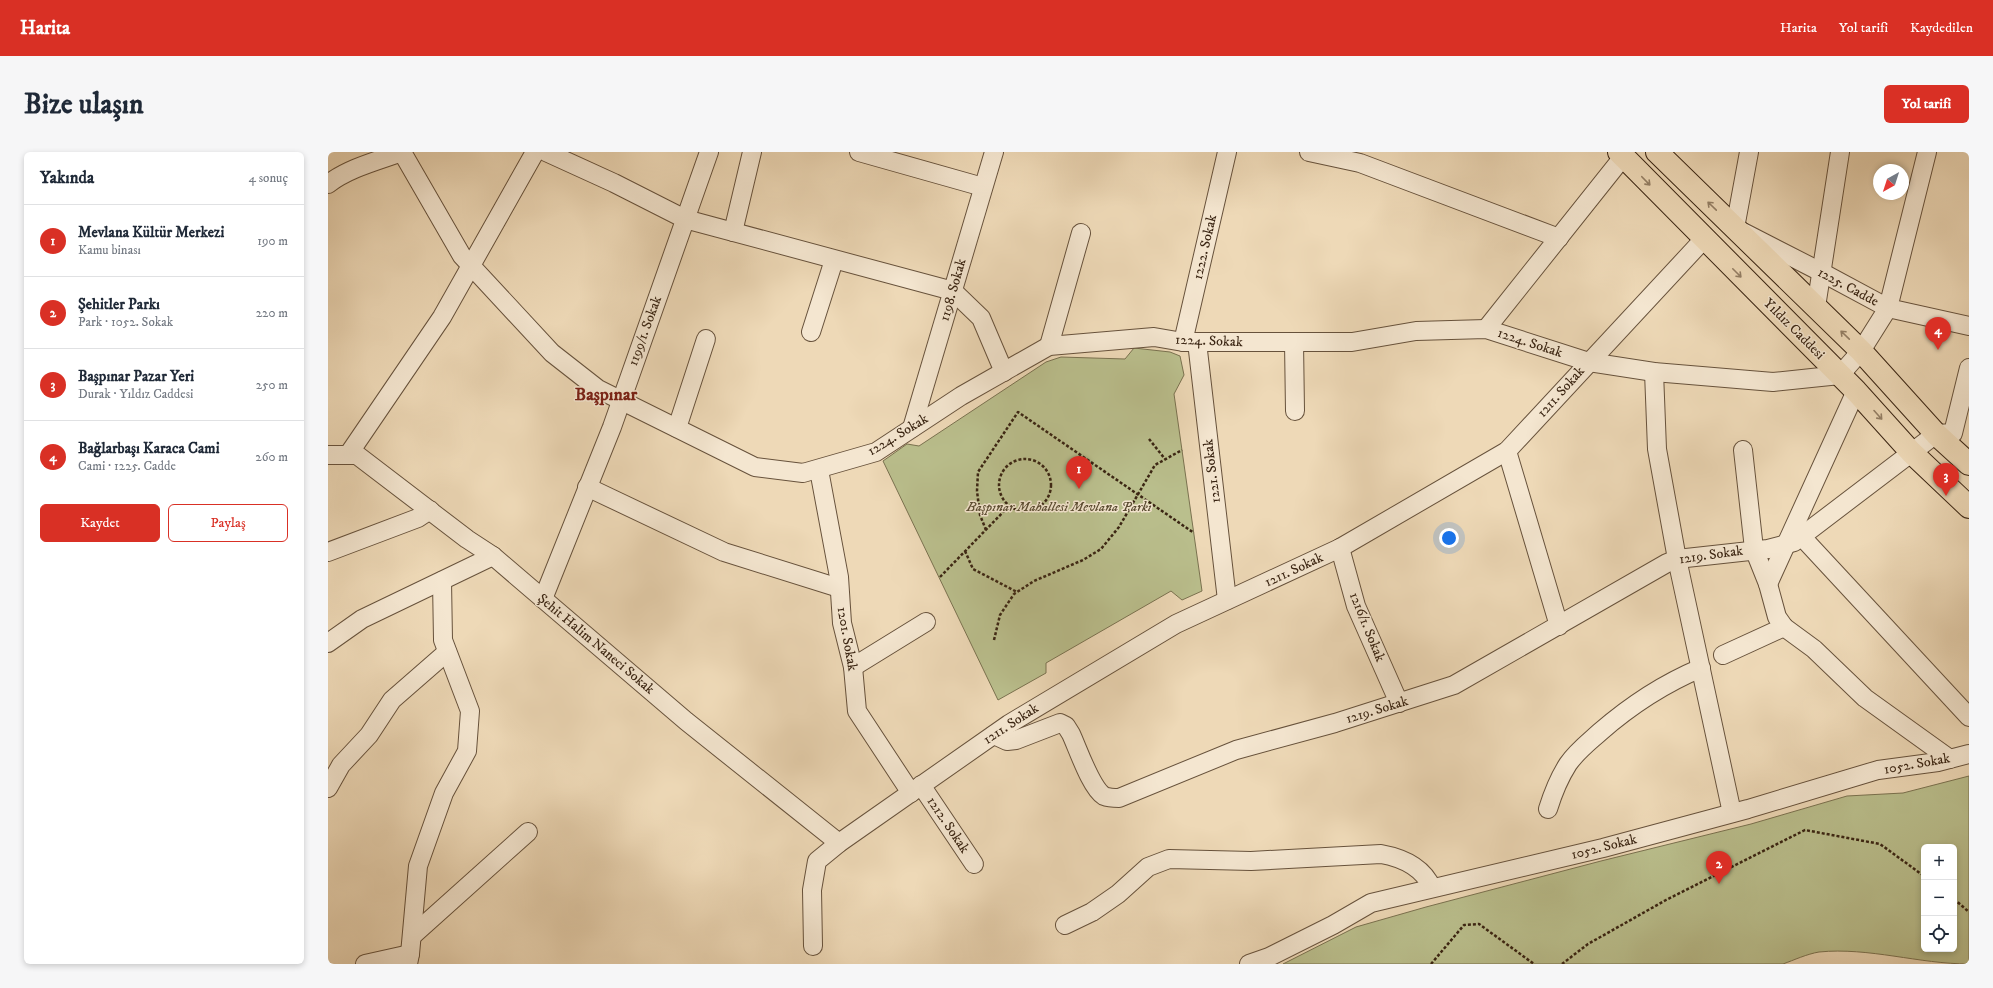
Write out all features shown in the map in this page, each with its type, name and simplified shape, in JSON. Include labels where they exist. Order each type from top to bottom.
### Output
[{"type":"main road","points":[[1658,153],[1816,307],[1861,352],[1936,434],[1969,464]]},
{"type":"main road","name":"Yıldız Caddesi","points":[[1621,154],[1840,374],[1911,452],[1969,507]]},
{"type":"street","points":[[328,184],[365,166],[402,152]]},
{"type":"street","name":"1224. Sokak","points":[[402,152],[462,256],[552,354],[598,389],[755,467],[803,473],[819,470],[876,452],[961,396],[1049,346],[1154,337],[1190,342],[1352,342],[1416,331],[1486,329],[1589,362],[1654,372],[1773,382],[1840,374]]},
{"type":"street","points":[[328,455],[348,455],[442,317],[470,264],[535,152]]},
{"type":"street","points":[[546,152],[614,183],[685,219],[953,291],[981,318],[1004,372]]},
{"type":"street","name":"1199/1. Sokak","points":[[543,599],[612,427],[620,399],[709,152]]},
{"type":"street","points":[[732,232],[752,152]]},
{"type":"street","points":[[863,152],[983,187]]},
{"type":"street","name":"1198. Sokak","points":[[912,428],[994,152]]},
{"type":"street","name":"1222. Sokak","points":[[1190,342],[1227,152]]},
{"type":"street","points":[[1309,152],[1360,163],[1559,238]]},
{"type":"street","points":[[1735,228],[1749,152]]},
{"type":"street","points":[[1816,307],[1840,152]]},
{"type":"street","points":[[1840,374],[1861,352],[1888,308],[1927,152]]},
{"type":"street","points":[[1486,329],[1559,238],[1621,154]]},
{"type":"street","name":"1225. Cadde","points":[[1735,228],[1888,308],[1969,326]]},
{"type":"street","points":[[1049,346],[1081,233]]},
{"type":"street","name":"1211. Sokak","points":[[813,946],[812,890],[817,861],[994,734],[1176,624],[1340,548],[1507,452],[1704,239]]},
{"type":"street","points":[[811,332],[834,260]]},
{"type":"street","points":[[677,428],[706,339]]},
{"type":"street","name":"1221. Sokak","points":[[1190,342],[1227,600]]},
{"type":"street","points":[[1294,342],[1295,411]]},
{"type":"street","points":[[1784,546],[1802,537],[1936,434],[1953,433],[1969,368]]},
{"type":"street","points":[[1654,372],[1657,449],[1678,559],[1732,813]]},
{"type":"street","points":[[1768,584],[1784,546],[1856,391]]},
{"type":"street","points":[[1743,450],[1754,549],[1768,584],[1777,617],[1784,627],[1814,649],[1864,698],[1950,759]]},
{"type":"street","points":[[1507,452],[1558,626]]},
{"type":"street","name":"Şehit Halim Naneci Sokak","points":[[348,455],[357,455],[467,539],[493,556],[686,721],[839,844]]},
{"type":"street","name":"1201. Sokak","points":[[819,470],[839,588],[842,623],[853,667],[857,711],[916,789]]},
{"type":"street","points":[[587,487],[724,552],[839,588]]},
{"type":"street","points":[[328,552],[418,518],[430,510]]},
{"type":"street","points":[[1802,537],[1969,717]]},
{"type":"street","name":"1219. Sokak","points":[[994,734],[1007,741],[1016,740],[1060,723],[1066,726],[1096,788],[1104,796],[1119,798],[1236,750],[1335,723],[1454,685],[1667,563],[1678,559],[1784,546]]},
{"type":"street","name":"1216/1. Sokak","points":[[1340,548],[1356,606],[1399,703]]},
{"type":"street","points":[[328,643],[362,619],[493,556]]},
{"type":"street","points":[[366,964],[409,959],[418,866],[444,793],[467,751],[470,711],[443,640],[442,581]]},
{"type":"street","points":[[853,667],[926,622]]},
{"type":"street","points":[[1723,655],[1784,627]]},
{"type":"street","points":[[328,788],[341,766],[369,735],[392,700],[447,652]]},
{"type":"street","points":[[1548,809],[1564,770],[1588,742],[1638,702],[1679,677],[1701,668]]},
{"type":"street","name":"1052. Sokak","points":[[1249,964],[1269,957],[1333,925],[1371,903],[1603,848],[1732,813],[1878,770],[1950,759],[1969,754]]},
{"type":"street","name":"1212. Sokak","points":[[916,789],[974,864]]},
{"type":"street","points":[[412,936],[528,832]]},
{"type":"street","points":[[1065,925],[1092,912],[1118,894],[1148,867],[1158,862],[1174,859],[1251,861],[1381,854],[1400,859],[1417,868],[1427,877],[1432,888]]},
{"type":"path","points":[[986,530],[980,515],[978,503],[978,472],[1018,412],[1194,533]]},
{"type":"path","points":[[1149,439],[1165,459]]},
{"type":"path","points":[[994,640],[1000,615],[1017,592],[1034,581],[1083,560],[1101,549],[1120,527],[1137,494],[1155,465],[1182,450]]},
{"type":"path","points":[[1026,459],[1041,464],[1047,471],[1050,484],[1048,497],[1043,504],[1035,509],[1026,511],[1018,510],[1010,506],[1004,500],[999,484],[1004,469],[1014,462],[1026,459]]},
{"type":"path","points":[[940,577],[1010,506]]},
{"type":"path","points":[[965,552],[973,569],[1017,592]]},
{"type":"path","points":[[1562,964],[1588,944],[1666,900],[1805,830],[1880,844],[1921,874]]},
{"type":"path","points":[[1957,902],[1969,912]]},
{"type":"path","points":[[1431,964],[1464,925],[1479,924],[1534,964]]},
{"type":"green space","name":"Başpınar Mahallesi Mevlana Parkı","points":[[1134,348],[1170,352],[1180,356],[1184,375],[1174,394],[1202,591],[1182,600],[1171,591],[1046,663],[1046,673],[998,700],[883,461],[907,444],[919,446],[1046,362],[1061,357],[1125,359]]},
{"type":"green space","points":[[1969,776],[1969,964],[1838,951],[1814,953],[1783,964],[1283,964],[1356,927],[1601,861],[1751,824],[1847,796],[1903,793]]},
{"type":"place","name":"Bağlarbaşı Karaca Cami","points":[[1938,350]]},
{"type":"place","name":"Mevlana Kültür Merkezi","points":[[1079,489]]},
{"type":"place","name":"Başpınar Pazar Yeri","points":[[1946,496]]},
{"type":"place","name":"Şehitler Parkı","points":[[1719,884]]},
{"type":"district","name":"Başpınar","points":[[606,395]]}]
